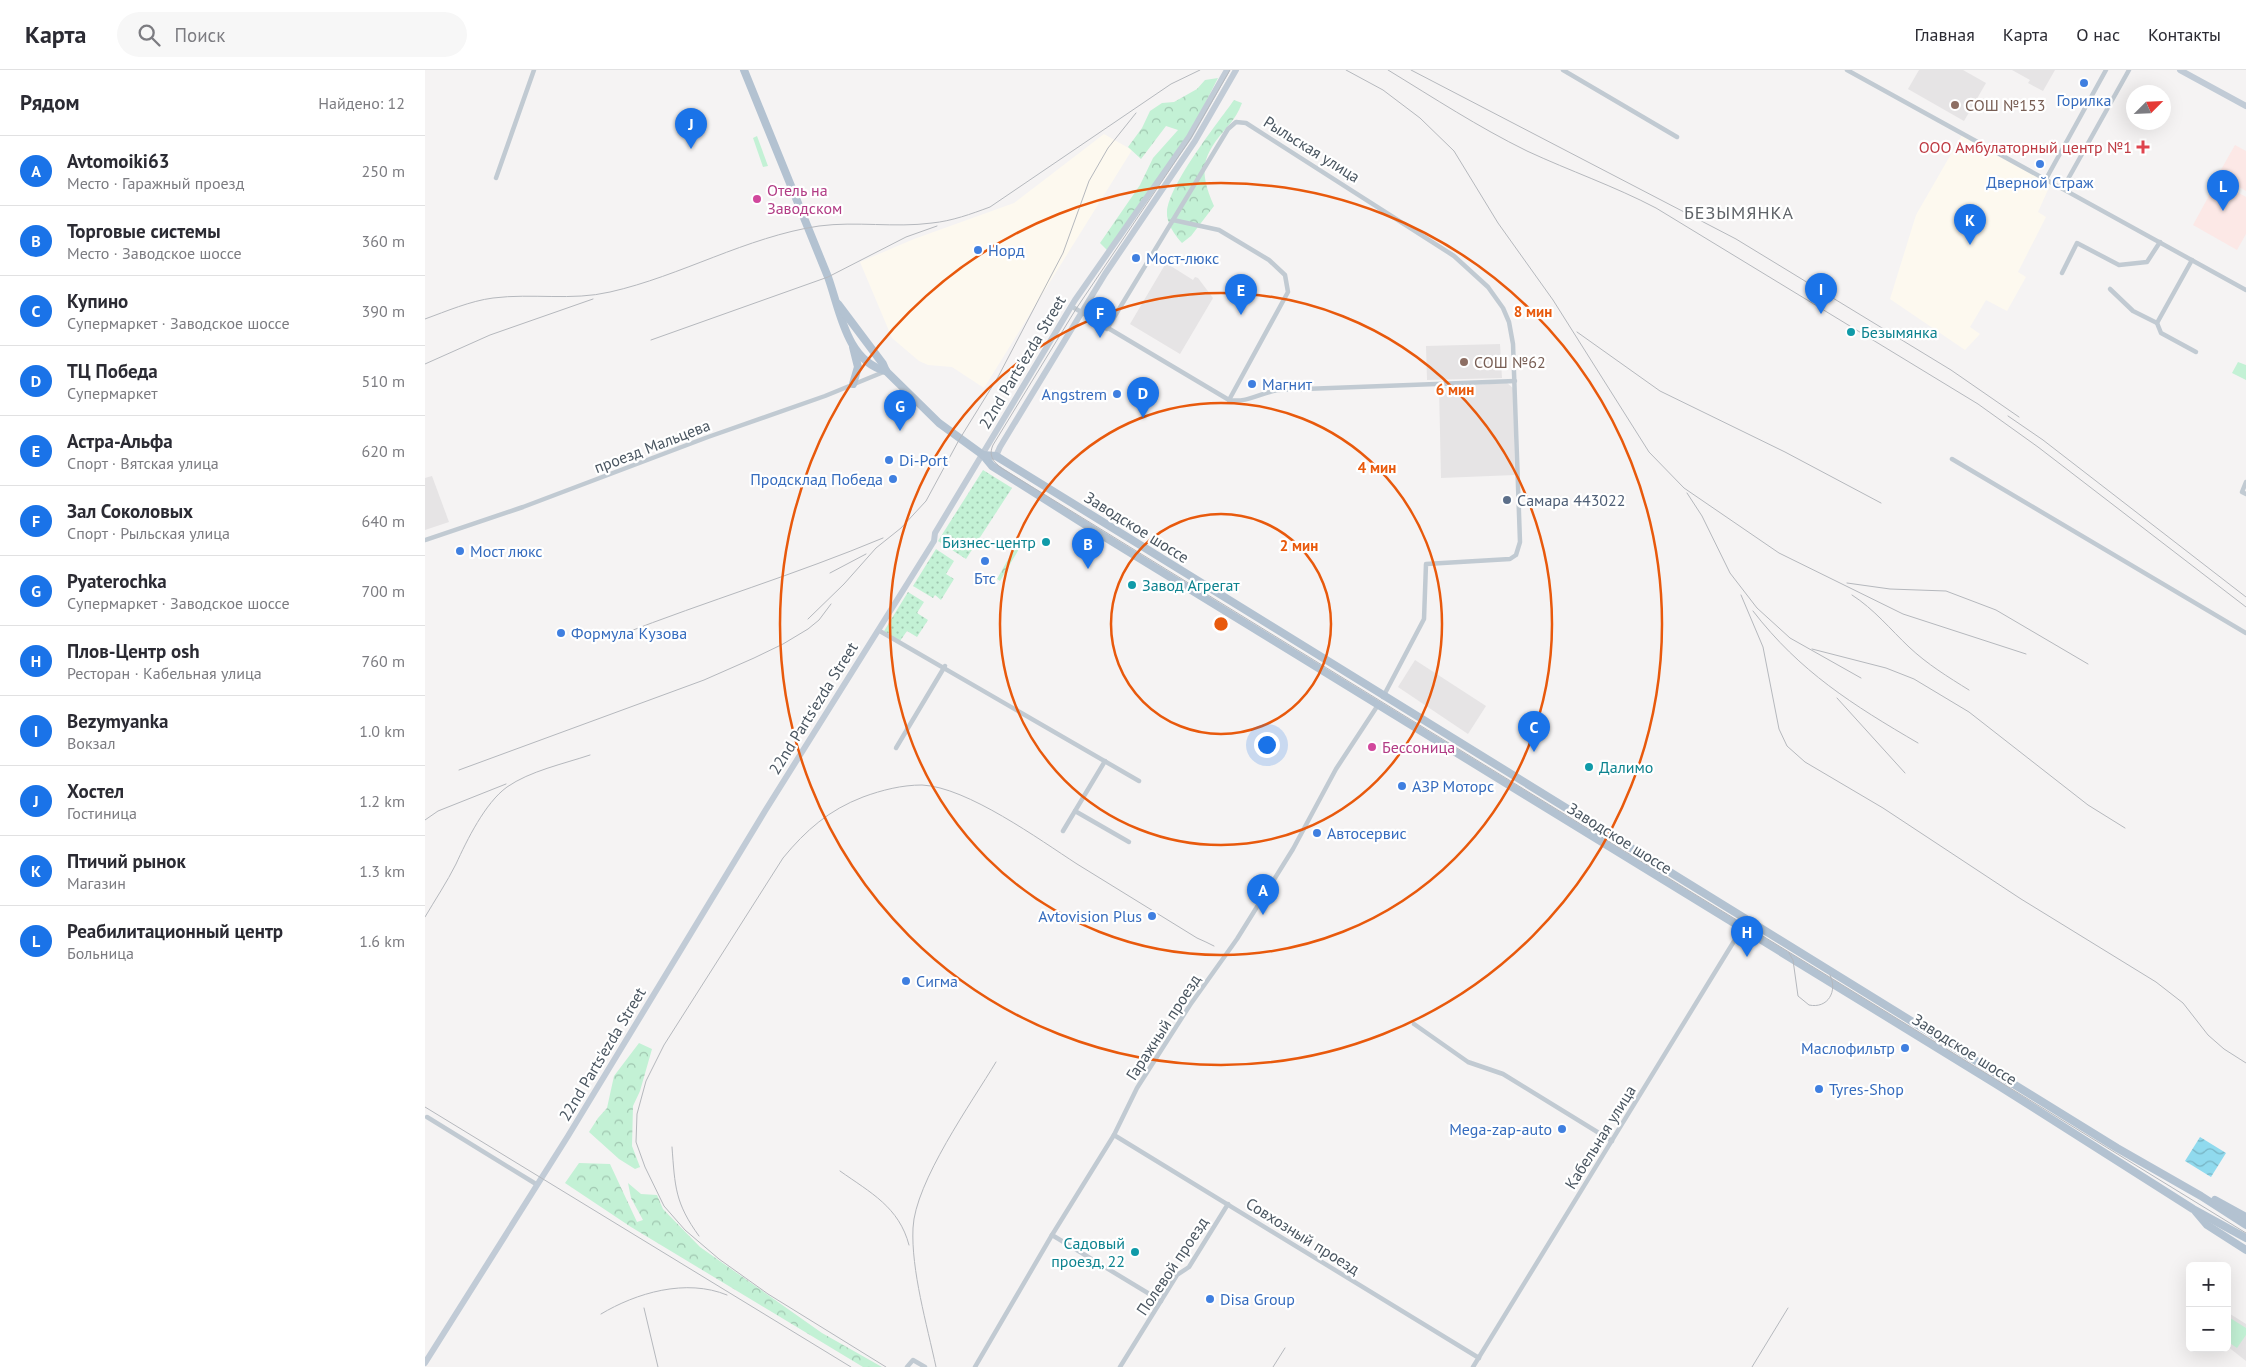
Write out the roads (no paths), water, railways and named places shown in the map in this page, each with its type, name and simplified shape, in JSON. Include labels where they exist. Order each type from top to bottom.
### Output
[{"type":"main road","name":"Заводское шоссе","points":[[744,70],[838,304],[840,316],[853,347],[876,369],[886,371]]},
{"type":"main road","name":"Заводское шоссе","points":[[838,304],[883,364],[886,371],[939,423],[983,456],[992,466],[1099,534],[2112,1157],[2193,1209],[2246,1238]]},
{"type":"main road","points":[[853,347],[858,367],[853,384]]},
{"type":"main road","points":[[983,456],[996,456]]},
{"type":"main road","name":"Заводское шоссе","points":[[996,456],[1383,697],[2117,1148],[2201,1196],[2246,1225]]},
{"type":"main road","points":[[2201,1196],[2215,1200],[2246,1217]]},
{"type":"main road","points":[[2193,1209],[2207,1225],[2246,1250]]},
{"type":"street","points":[[496,178],[534,70]]},
{"type":"street","name":"22nd Parts'ezda Street","points":[[425,1363],[934,541],[935,533],[983,456],[1071,306],[1192,139],[1227,70]]},
{"type":"street","name":"22nd Parts'ezda Street","points":[[996,456],[999,447],[1083,314],[1105,274],[1236,70]]},
{"type":"street","points":[[1563,70],[1677,137]]},
{"type":"street","points":[[1847,70],[2246,290]]},
{"type":"street","points":[[2047,179],[2106,70]]},
{"type":"street","points":[[2063,188],[2129,70]]},
{"type":"street","points":[[2180,70],[2246,106]]},
{"type":"street","name":"Рыльская улица","points":[[1107,329],[1228,129],[1236,122],[1246,123],[1443,247],[1488,287],[1503,308],[1509,322],[1513,344],[1520,542],[1516,554],[1510,559],[1425,564],[1424,619],[1383,697]]},
{"type":"street","points":[[1173,220],[1219,230],[1269,260],[1285,275],[1288,292],[1229,400]]},
{"type":"street","points":[[2062,273],[2077,243],[2119,265],[2147,262],[2160,242]]},
{"type":"street","points":[[2157,323],[2192,260]]},
{"type":"street","points":[[2110,289],[2133,311],[2157,323],[2161,333],[2196,352]]},
{"type":"street","points":[[1071,306],[1229,400],[1253,400],[1267,392],[1278,390],[1515,381]]},
{"type":"street","name":"проезд Мальцева","points":[[425,540],[523,507],[708,437],[825,396],[886,371]]},
{"type":"street","points":[[1952,459],[2246,634]]},
{"type":"street","points":[[2244,493],[2246,482]]},
{"type":"street","points":[[1178,581],[1183,572]]},
{"type":"street","points":[[878,630],[945,666],[1139,780]]},
{"type":"street","points":[[896,748],[945,666]]},
{"type":"street","points":[[1378,705],[1383,697]]},
{"type":"street","name":"Гаражный проезд","points":[[975,1367],[1052,1235],[1114,1135],[1137,1088],[1190,1005],[1237,939],[1293,849],[1336,769],[1378,705]]},
{"type":"street","points":[[1063,831],[1105,760]]},
{"type":"street","points":[[1075,811],[1129,842]]},
{"type":"street","name":"Кабельная улица","points":[[1473,1367],[1747,920]]},
{"type":"street","points":[[1879,1013],[1883,1004]]},
{"type":"street","points":[[1414,1024],[1468,1062],[1503,1074],[1612,1141]]},
{"type":"street","points":[[427,1117],[536,1184]]},
{"type":"street","name":"Совхозный проезд","points":[[1114,1135],[1479,1358]]},
{"type":"street","points":[[2112,1157],[2117,1148]]},
{"type":"street","name":"Полевой проезд","points":[[1121,1367],[1177,1275],[1189,1267],[1228,1204]]},
{"type":"street","points":[[1052,1235],[1161,1301]]},
{"type":"street","points":[[907,1367],[913,1360],[925,1367]]},
{"type":"water","points":[[2200,1137],[2226,1153],[2211,1177],[2185,1161]]},
{"type":"tram line","points":[[1230,70],[1191,138],[1076,309],[993,445],[991,453],[995,462],[1003,469],[2246,1233]]},
{"type":"tram line","points":[[1789,953],[1793,960],[1798,996],[1809,1005],[1816,1006],[1830,998],[1833,987],[1830,975]]},
{"type":"railway","points":[[425,319],[484,299],[522,296],[567,297],[610,292],[636,285],[740,247],[792,231],[819,226],[847,224],[904,225],[932,223],[969,215],[990,207],[1171,84],[1200,70]]},
{"type":"railway","points":[[1346,70],[1383,90],[1420,118],[1454,151],[1498,223],[1553,300],[1649,452],[1684,488],[1779,553],[1903,614],[2026,654]]},
{"type":"railway","points":[[1388,70],[1509,142],[1656,208],[1978,404],[2038,447],[2246,607]]},
{"type":"railway","points":[[1411,70],[1736,239],[1951,370],[2019,417]]},
{"type":"railway","points":[[808,619],[844,584],[876,548],[901,528],[926,501],[959,440],[998,377],[1063,253],[1089,181],[1108,148],[1136,113]]},
{"type":"railway","points":[[651,340],[828,277],[906,237],[937,226]]},
{"type":"railway","points":[[425,364],[490,335],[593,299]]},
{"type":"railway","points":[[1577,332],[1660,391],[1785,452],[1881,503]]},
{"type":"railway","points":[[2008,416],[2043,440],[2246,597]]},
{"type":"railway","points":[[1687,493],[1702,516],[1730,573],[1757,608],[1790,638],[1861,678]]},
{"type":"railway","points":[[620,635],[818,564],[883,538]]},
{"type":"railway","points":[[830,573],[866,554]]},
{"type":"railway","points":[[1847,583],[1890,589],[1946,591],[1996,610],[2088,664]]},
{"type":"railway","points":[[1741,595],[1763,647],[1779,729],[1787,746],[1805,762],[1883,808],[2021,899],[2156,982],[2183,1003],[2208,1035],[2224,1049],[2246,1063]]},
{"type":"railway","points":[[1852,595],[1875,613],[1923,659],[1969,690]]},
{"type":"railway","points":[[459,770],[704,680],[754,658],[808,629],[819,620],[831,604]]},
{"type":"railway","points":[[1753,611],[1789,652],[1809,670],[1850,701],[1918,743]]},
{"type":"railway","points":[[1812,649],[1886,668],[1914,679],[1969,712],[2088,805],[2125,828]]},
{"type":"railway","points":[[1837,698],[1905,773]]},
{"type":"railway","points":[[425,917],[449,877],[477,822],[499,794],[516,781],[547,768],[590,755]]},
{"type":"railway","points":[[425,820],[438,811],[506,784]]},
{"type":"railway","points":[[886,1367],[768,1294],[719,1259],[685,1230],[664,1206],[645,1167],[636,1142],[637,1114],[646,1081],[664,1045],[783,858],[809,830],[839,808],[851,802],[877,792],[900,787],[922,785],[940,788],[960,795],[1003,816],[1197,938],[1214,946]]},
{"type":"railway","points":[[936,1367],[920,1298],[914,1262],[913,1228],[916,1209],[923,1188],[946,1143],[996,1062]]},
{"type":"railway","points":[[425,1107],[851,1367]]},
{"type":"railway","points":[[672,1147],[674,1173],[681,1204],[699,1236]]},
{"type":"railway","points":[[840,1171],[873,1194],[891,1211],[898,1220],[909,1245]]},
{"type":"railway","points":[[601,1314],[645,1294],[662,1290],[695,1288],[727,1295]]},
{"type":"railway","points":[[644,1308],[658,1367]]},
{"type":"railway","points":[[1752,1367],[1788,1308]]},
{"type":"railway","points":[[1273,1367],[1285,1348]]},
{"type":"place","name":"Горилка","points":[[2084,83]]},
{"type":"place","name":"СОШ №153","points":[[1955,105]]},
{"type":"place","name":"ООО Амбулаторный центр №1","points":[[2143,147]]},
{"type":"place","name":"Хостел","points":[[691,149]]},
{"type":"place","name":"Дверной Страж","points":[[2040,164]]},
{"type":"place","name":"Отель на Заводском","points":[[757,199]]},
{"type":"place","name":"Реабилитационный центр","points":[[2223,211]]},
{"type":"place","name":"Птичий рынок","points":[[1970,245]]},
{"type":"place","name":"Норд","points":[[978,250]]},
{"type":"place","name":"Мост-люкс","points":[[1136,258]]},
{"type":"place","name":"Bezymyanka","points":[[1821,314]]},
{"type":"place","name":"Астра-Альфа","points":[[1241,315]]},
{"type":"place","name":"Безымянка","points":[[1851,332]]},
{"type":"place","name":"Зал Соколовых","points":[[1100,338]]},
{"type":"place","name":"СОШ №62","points":[[1464,362]]},
{"type":"place","name":"Магнит","points":[[1252,384]]},
{"type":"place","name":"Angstrem","points":[[1117,394]]},
{"type":"place","name":"ТЦ Победа","points":[[1143,418]]},
{"type":"place","name":"Pyaterochka","points":[[900,431]]},
{"type":"place","name":"Di-Port","points":[[889,460]]},
{"type":"place","name":"Продсклад Победа","points":[[893,479]]},
{"type":"place","name":"Самара 443022","points":[[1507,500]]},
{"type":"place","name":"Бизнес-центр","points":[[1046,542]]},
{"type":"place","name":"Мост люкс","points":[[460,551]]},
{"type":"place","name":"Бтс","points":[[985,561]]},
{"type":"place","name":"Торговые системы","points":[[1088,569]]},
{"type":"place","name":"Завод Агрегат","points":[[1132,585]]},
{"type":"place","name":"Формула Кузова","points":[[561,633]]},
{"type":"place","name":"Бессоница","points":[[1372,747]]},
{"type":"place","name":"Купино","points":[[1534,752]]},
{"type":"place","name":"Далимо","points":[[1589,767]]},
{"type":"place","name":"АЗР Моторс","points":[[1402,786]]},
{"type":"place","name":"Автосервис","points":[[1317,833]]},
{"type":"place","name":"Avtomoiki63","points":[[1263,915]]},
{"type":"place","name":"Avtovision Plus","points":[[1152,916]]},
{"type":"place","name":"Плов-Центр osh","points":[[1747,957]]},
{"type":"place","name":"Сигма","points":[[906,981]]},
{"type":"place","name":"Маслофильтр","points":[[1905,1048]]},
{"type":"place","name":"Tyres-Shop","points":[[1819,1089]]},
{"type":"place","name":"Mega-zap-auto","points":[[1562,1129]]},
{"type":"place","name":"Садовый проезд, 22","points":[[1135,1252]]},
{"type":"place","name":"Disa Group","points":[[1210,1299]]},
{"type":"district","name":"БЕЗЫМЯНКА","points":[[1739,212]]}]
